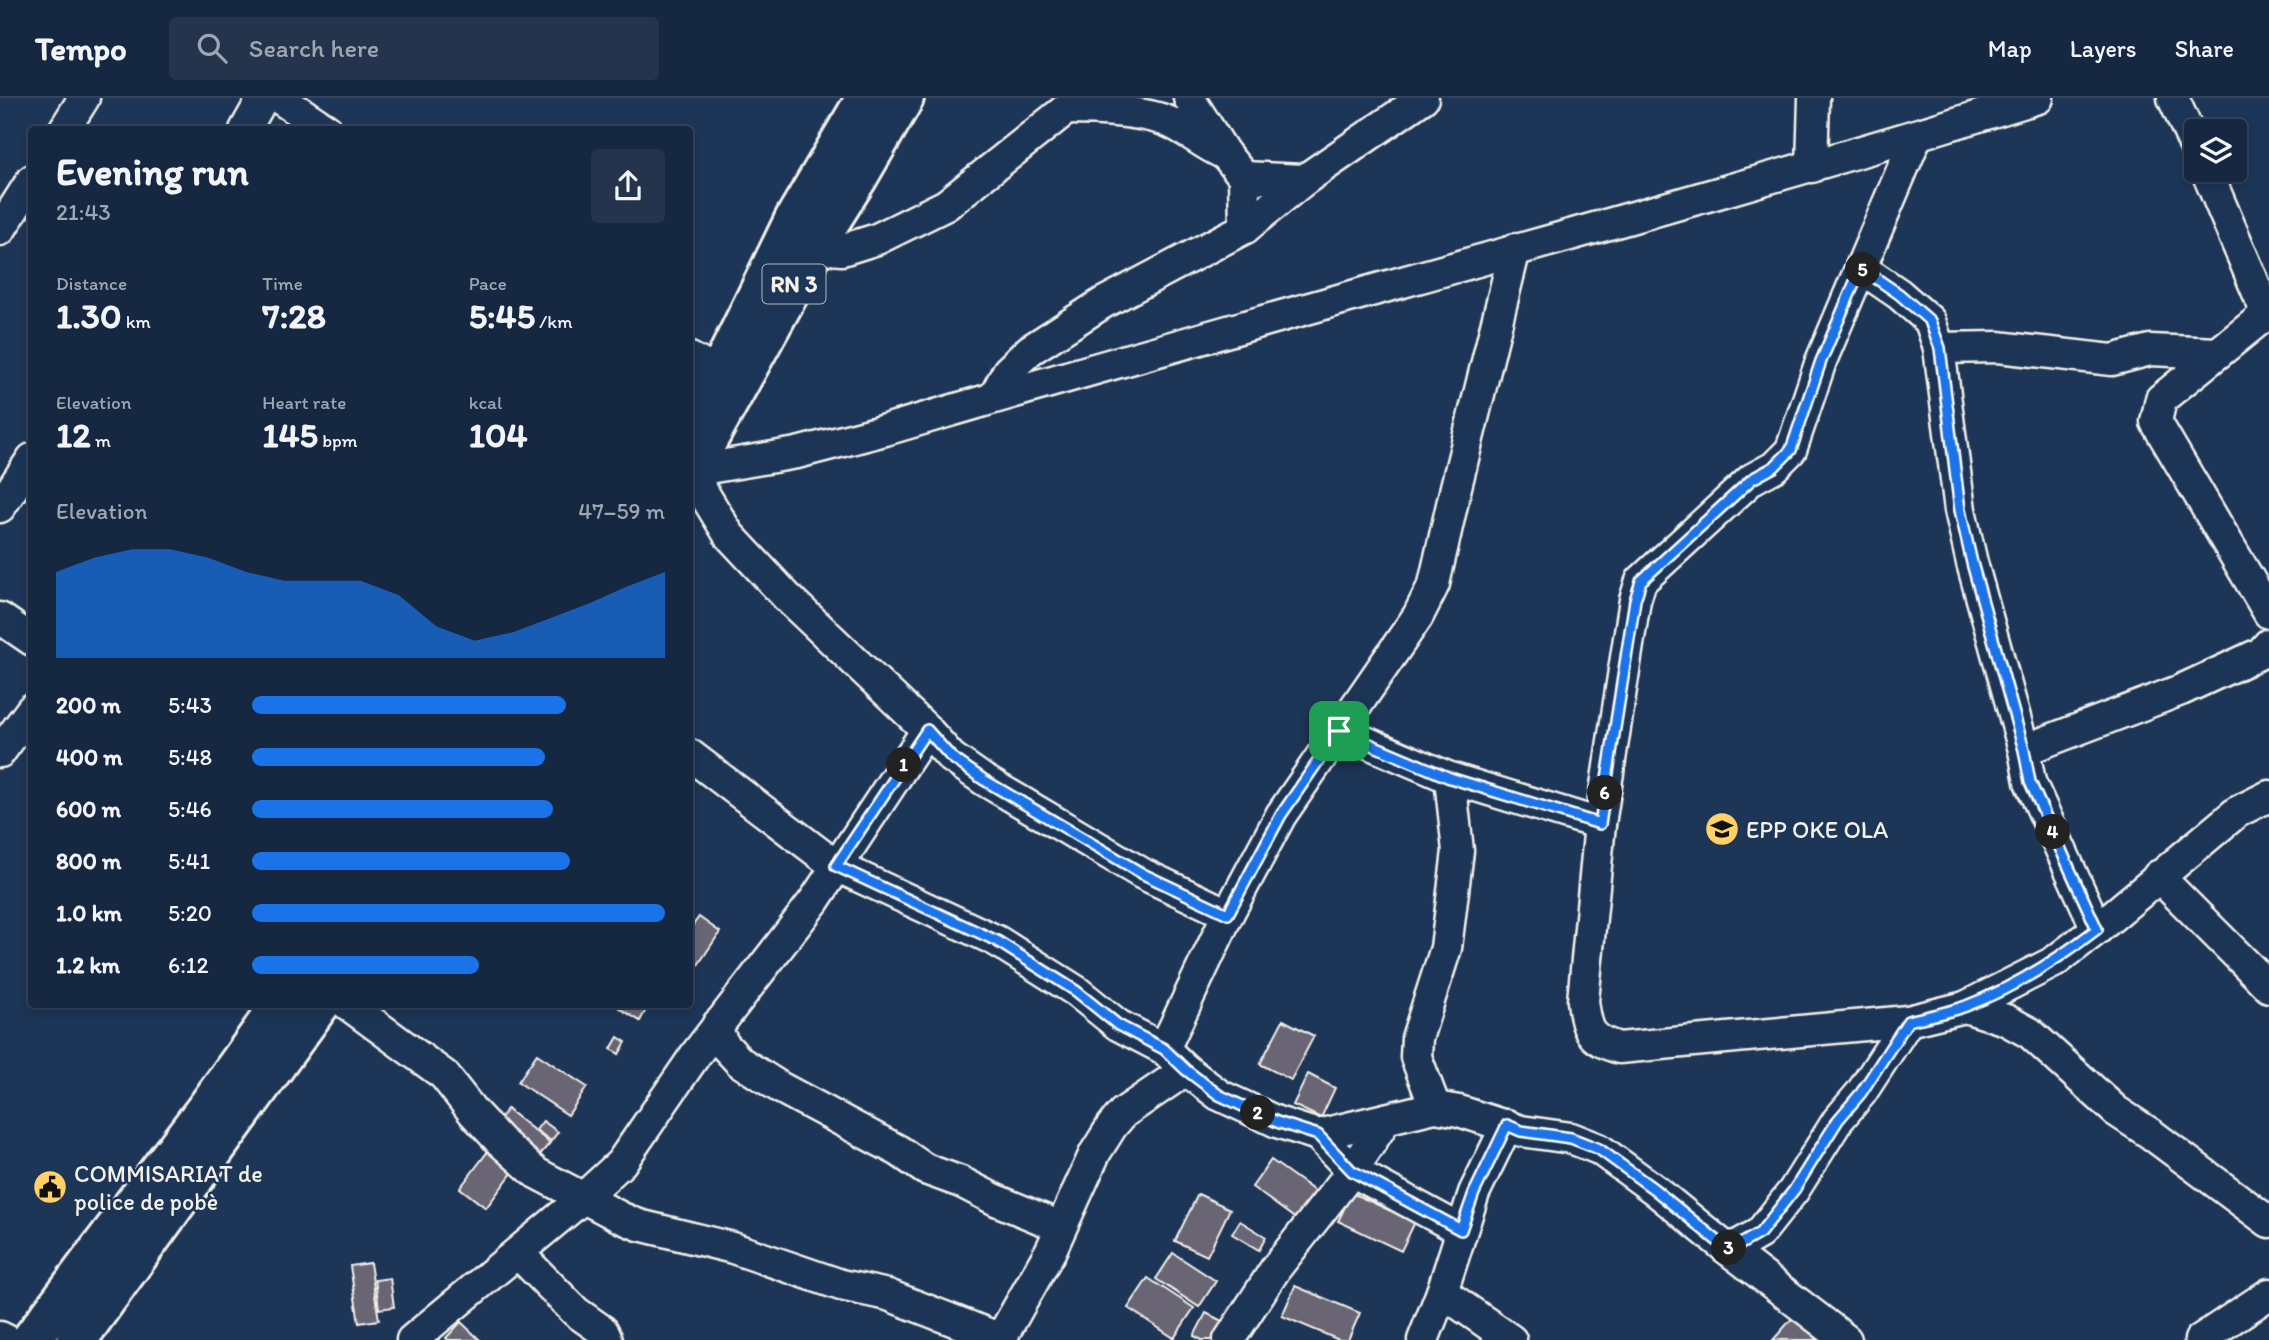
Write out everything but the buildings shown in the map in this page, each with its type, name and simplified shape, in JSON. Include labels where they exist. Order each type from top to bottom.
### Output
[{"type":"main road","name":"RN 3","points":[[693,405],[704,366],[866,98]]},
{"type":"main road","name":"RN 3","points":[[693,467],[819,239],[904,98]]},
{"type":"main road","points":[[31,1340],[208,1106],[278,1008]]},
{"type":"main road","points":[[77,1340],[317,1008]]},
{"type":"street","points":[[67,126],[85,98]]},
{"type":"street","points":[[247,126],[263,98]]},
{"type":"street","points":[[279,98],[321,126]]},
{"type":"street","points":[[1189,98],[1234,166],[1245,228]]},
{"type":"street","points":[[994,397],[1008,371],[1030,350],[1103,303],[1245,228],[1304,180],[1423,98]]},
{"type":"street","points":[[1812,167],[1814,98]]},
{"type":"street","points":[[693,471],[797,453],[885,430],[1515,249],[1812,167],[2038,98]]},
{"type":"street","points":[[2174,98],[2184,121]]},
{"type":"street","points":[[819,239],[831,249],[842,250],[877,239],[946,205],[1073,104],[1169,122],[1234,166],[1304,180]]},
{"type":"street","points":[[1917,135],[1821,361],[1791,450],[1774,467],[1752,479],[1641,581],[1635,600],[1600,824],[1583,1001],[1587,1026],[1598,1042],[1619,1048],[1908,1021],[1965,1007],[2054,962],[2237,812],[2269,796]]},
{"type":"street","points":[[2211,182],[2268,313],[2161,400],[2156,422],[2269,613]]},
{"type":"street","points":[[0,230],[28,186]]},
{"type":"street","points":[[1164,1049],[1228,914],[1281,815],[1418,615],[1434,584],[1515,249]]},
{"type":"street","points":[[1861,268],[1899,294],[1930,321],[1940,348],[1960,510],[2024,750],[2030,782],[2097,929]]},
{"type":"street","points":[[1940,348],[1998,347],[2112,359],[2150,350],[2218,353]]},
{"type":"street","points":[[0,507],[28,465]]},
{"type":"street","points":[[693,477],[729,535],[788,598],[927,730],[951,757],[984,780],[1143,874],[1228,914]]},
{"type":"street","points":[[0,618],[28,637]]},
{"type":"street","points":[[2024,750],[2181,690],[2261,653],[2269,644]]},
{"type":"street","points":[[0,752],[28,714]]},
{"type":"street","points":[[412,1340],[583,1198],[621,1163],[718,1024],[814,901],[927,730]]},
{"type":"street","points":[[1339,731],[1450,778],[1600,824]]},
{"type":"street","points":[[693,757],[836,866],[997,941],[1076,991],[1118,1025],[1164,1049],[1219,1095],[1277,1122],[1318,1135],[1352,1171],[1461,1230]]},
{"type":"street","points":[[1435,1107],[1416,1058],[1417,1038],[1446,948],[1458,851],[1450,778]]},
{"type":"street","points":[[2158,876],[2269,987]]},
{"type":"street","points":[[1965,1007],[2006,1020],[2030,1033],[2116,1111],[2269,1222]]},
{"type":"street","points":[[352,1008],[444,1075],[472,1112],[536,1173],[622,1218],[639,1225],[733,1248],[841,1285],[888,1294],[1001,1340],[1061,1227],[1095,1153],[1112,1126],[1123,1113],[1186,1070]]},
{"type":"street","points":[[1726,1248],[1739,1245],[1760,1233],[1794,1190],[1838,1120],[1861,1093],[1908,1021]]},
{"type":"street","points":[[718,1024],[724,1045],[740,1062],[781,1088],[899,1151],[925,1169],[961,1182],[1061,1227]]},
{"type":"street","points":[[1318,1135],[1435,1107],[1459,1111],[1521,1131],[1571,1138],[1599,1149],[1654,1189],[1846,1340]]},
{"type":"street","points":[[1229,1340],[1276,1268],[1352,1171],[1386,1119]]},
{"type":"street","points":[[1423,1340],[1442,1292],[1474,1193],[1507,1125]]},
{"type":"street","points":[[621,1163],[622,1218]]},
{"type":"street","points":[[518,1252],[576,1312],[603,1331],[607,1340]]},
{"type":"street","points":[[1442,1292],[1511,1340]]},
{"type":"street","points":[[2200,1340],[2269,1294]]},
{"type":"street","points":[[0,1337],[6,1340]]},
{"type":"place","name":"EPP OKE OLA","points":[[1722,829]]},
{"type":"place","name":"COMMISARIAT de police de pobè","points":[[50,1187]]},
{"type":"route","points":[[1861,268],[1899,294],[1930,321],[1940,348],[1960,510],[2024,750],[2030,782],[2097,929],[2054,962],[2002,990],[1965,1007],[1908,1021],[1861,1093],[1838,1120],[1794,1190],[1760,1233],[1739,1245],[1726,1248],[1654,1189],[1599,1149],[1571,1138],[1521,1131],[1507,1125],[1474,1193],[1461,1230],[1352,1171],[1318,1135],[1277,1122],[1219,1095],[1164,1049],[1118,1025],[1076,991],[997,941],[836,866],[927,730],[951,757],[984,780],[1143,874],[1228,914],[1281,815],[1339,731],[1450,778],[1600,824],[1635,600],[1641,581],[1752,479],[1774,467],[1791,450],[1821,361],[1861,268]]}]
